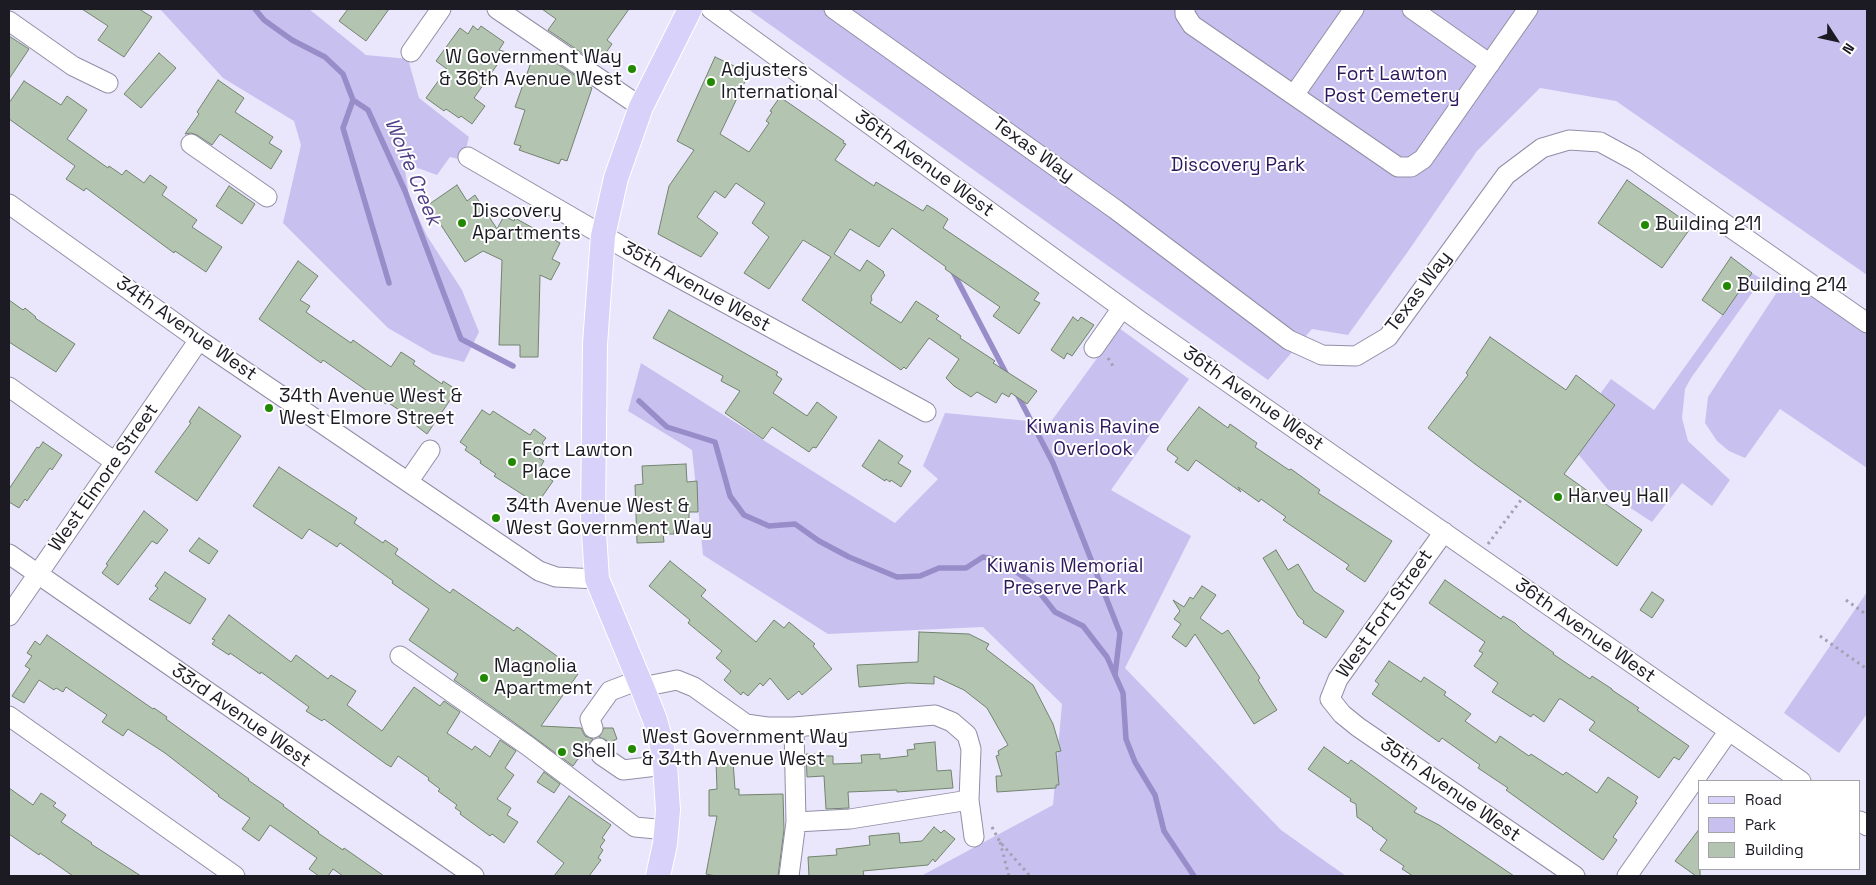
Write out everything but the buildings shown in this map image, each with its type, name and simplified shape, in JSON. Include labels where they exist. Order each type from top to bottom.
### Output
[{"type":"main road","points":[[658,876],[667,830],[668,810],[665,765],[655,720],[597,579],[593,518],[595,344],[603,236],[616,178],[641,108],[690,9]]},
{"type":"street","points":[[411,52],[441,9]]},
{"type":"street","points":[[497,9],[641,108]]},
{"type":"street","name":"36th Avenue West","points":[[711,9],[1122,308],[1800,780]]},
{"type":"street","name":"Texas Way","points":[[834,9],[1115,209],[1290,340],[1322,356],[1356,356],[1388,336],[1506,174],[1542,148],[1569,140],[1600,142],[1635,161],[1867,323]]},
{"type":"street","points":[[1185,9],[1192,25],[1398,167],[1411,167],[1424,158],[1528,9]]},
{"type":"street","points":[[1294,95],[1354,9]]},
{"type":"street","points":[[1412,9],[1490,64]]},
{"type":"street","points":[[9,21],[73,66],[108,82]]},
{"type":"street","points":[[191,144],[268,197]]},
{"type":"street","name":"35th Avenue West","points":[[468,157],[603,236],[926,412]]},
{"type":"street","name":"34th Avenue West","points":[[9,204],[200,340],[539,571],[556,577],[597,579]]},
{"type":"street","points":[[1094,348],[1122,308]]},
{"type":"street","name":"West Elmore Street","points":[[9,616],[200,340]]},
{"type":"street","points":[[9,387],[115,462]]},
{"type":"street","points":[[408,482],[430,450]]},
{"type":"street","name":"West Fort Street","points":[[1330,699],[1338,679],[1444,532]]},
{"type":"street","name":"33rd Avenue West","points":[[9,554],[474,876]]},
{"type":"street","points":[[400,656],[528,746],[636,827],[667,830]]},
{"type":"street","points":[[593,728],[590,719],[610,691],[640,683],[677,680],[694,687],[746,724],[767,727],[794,727],[935,715],[952,722],[967,735],[971,748],[969,800],[974,837]]},
{"type":"street","name":"35th Avenue West","points":[[1330,699],[1342,714],[1358,726],[1575,876]]},
{"type":"street","points":[[9,716],[235,876]]},
{"type":"street","points":[[789,876],[796,822],[794,727]]},
{"type":"street","points":[[1627,876],[1728,732]]},
{"type":"street","points":[[599,748],[601,755],[623,770],[665,765]]},
{"type":"street","points":[[796,822],[850,819],[969,800]]},
{"type":"path","points":[[1501,526],[1521,500]]},
{"type":"path","points":[[1846,600],[1867,615]]},
{"type":"path","points":[[1820,636],[1867,669]]},
{"type":"path","points":[[1009,876],[1000,842],[1030,876]]},
{"type":"green space","points":[[160,9],[309,9],[366,55],[408,59],[419,98],[469,137],[463,160],[450,157],[437,175],[404,163],[409,197],[427,236],[462,290],[479,332],[464,362],[433,354],[388,328],[283,223],[301,145],[294,121],[223,78]]},
{"type":"green space","name":"Discovery Park","points":[[748,9],[1867,9],[1867,275],[1616,101],[1540,88],[1477,151],[1348,335],[1312,329],[1268,380]]},
{"type":"green space","points":[[1752,273],[1762,279],[1685,389],[1682,418],[1688,441],[1730,480],[1712,506],[1682,483],[1652,522],[1615,498],[1578,454],[1600,394],[1611,379],[1654,410]]},
{"type":"green space","points":[[1788,286],[1804,288],[1867,332],[1867,468],[1780,409],[1745,458],[1729,451],[1717,441],[1705,423],[1708,397],[1777,292]]},
{"type":"green space","name":"Kiwanis Memorial Preserve Park","points":[[1119,328],[1189,379],[1111,490],[1191,536],[1125,668],[1281,830],[1346,876],[921,876],[1053,805],[1062,704],[983,627],[828,634],[703,555],[692,450],[628,411],[641,363],[895,523],[938,479],[923,466],[945,413],[1050,423]]},
{"type":"green space","points":[[1867,592],[1867,714],[1839,753],[1784,713]]},
{"type":"waterway","name":"Wolfe Creek","points":[[255,9],[264,20],[292,40],[325,57],[343,74],[353,100],[368,110],[405,191],[461,339],[513,366]]},
{"type":"waterway","points":[[353,100],[343,128],[389,283]]},
{"type":"waterway","points":[[952,270],[1008,377]]},
{"type":"waterway","points":[[1016,392],[1053,463],[1120,633],[1115,675]]},
{"type":"waterway","name":"Wolfe Creek","points":[[639,401],[667,427],[715,442],[730,496],[744,515],[769,526],[795,524],[819,541],[849,557],[897,577],[920,576],[939,568],[966,568],[983,557],[1000,560],[1032,583],[1055,612],[1083,626],[1107,657],[1123,693],[1126,739],[1135,762],[1155,795],[1164,831],[1194,876]]},
{"type":"place","name":"W Government Way & 36th Avenue West","points":[[632,69]]},
{"type":"place","name":"Adjusters International","points":[[711,82]]},
{"type":"place","name":"Discovery Apartments","points":[[462,223]]},
{"type":"place","name":"Building 211","points":[[1645,225]]},
{"type":"place","name":"Building 214","points":[[1727,286]]},
{"type":"place","name":"34th Avenue West & West Elmore Street","points":[[269,408]]},
{"type":"place","name":"Fort Lawton Place","points":[[512,462]]},
{"type":"place","name":"Harvey Hall","points":[[1558,497]]},
{"type":"place","name":"34th Avenue West & West Government Way","points":[[496,518]]},
{"type":"place","name":"Magnolia Apartment","points":[[484,678]]},
{"type":"place","name":"West Government Way & 34th Avenue West","points":[[632,749]]},
{"type":"place","name":"Shell","points":[[562,752]]},
{"type":"park label","name":"Fort Lawton Post Cemetery","points":[[1392,86]]},
{"type":"park label","name":"Kiwanis Ravine Overlook","points":[[1093,439]]}]
